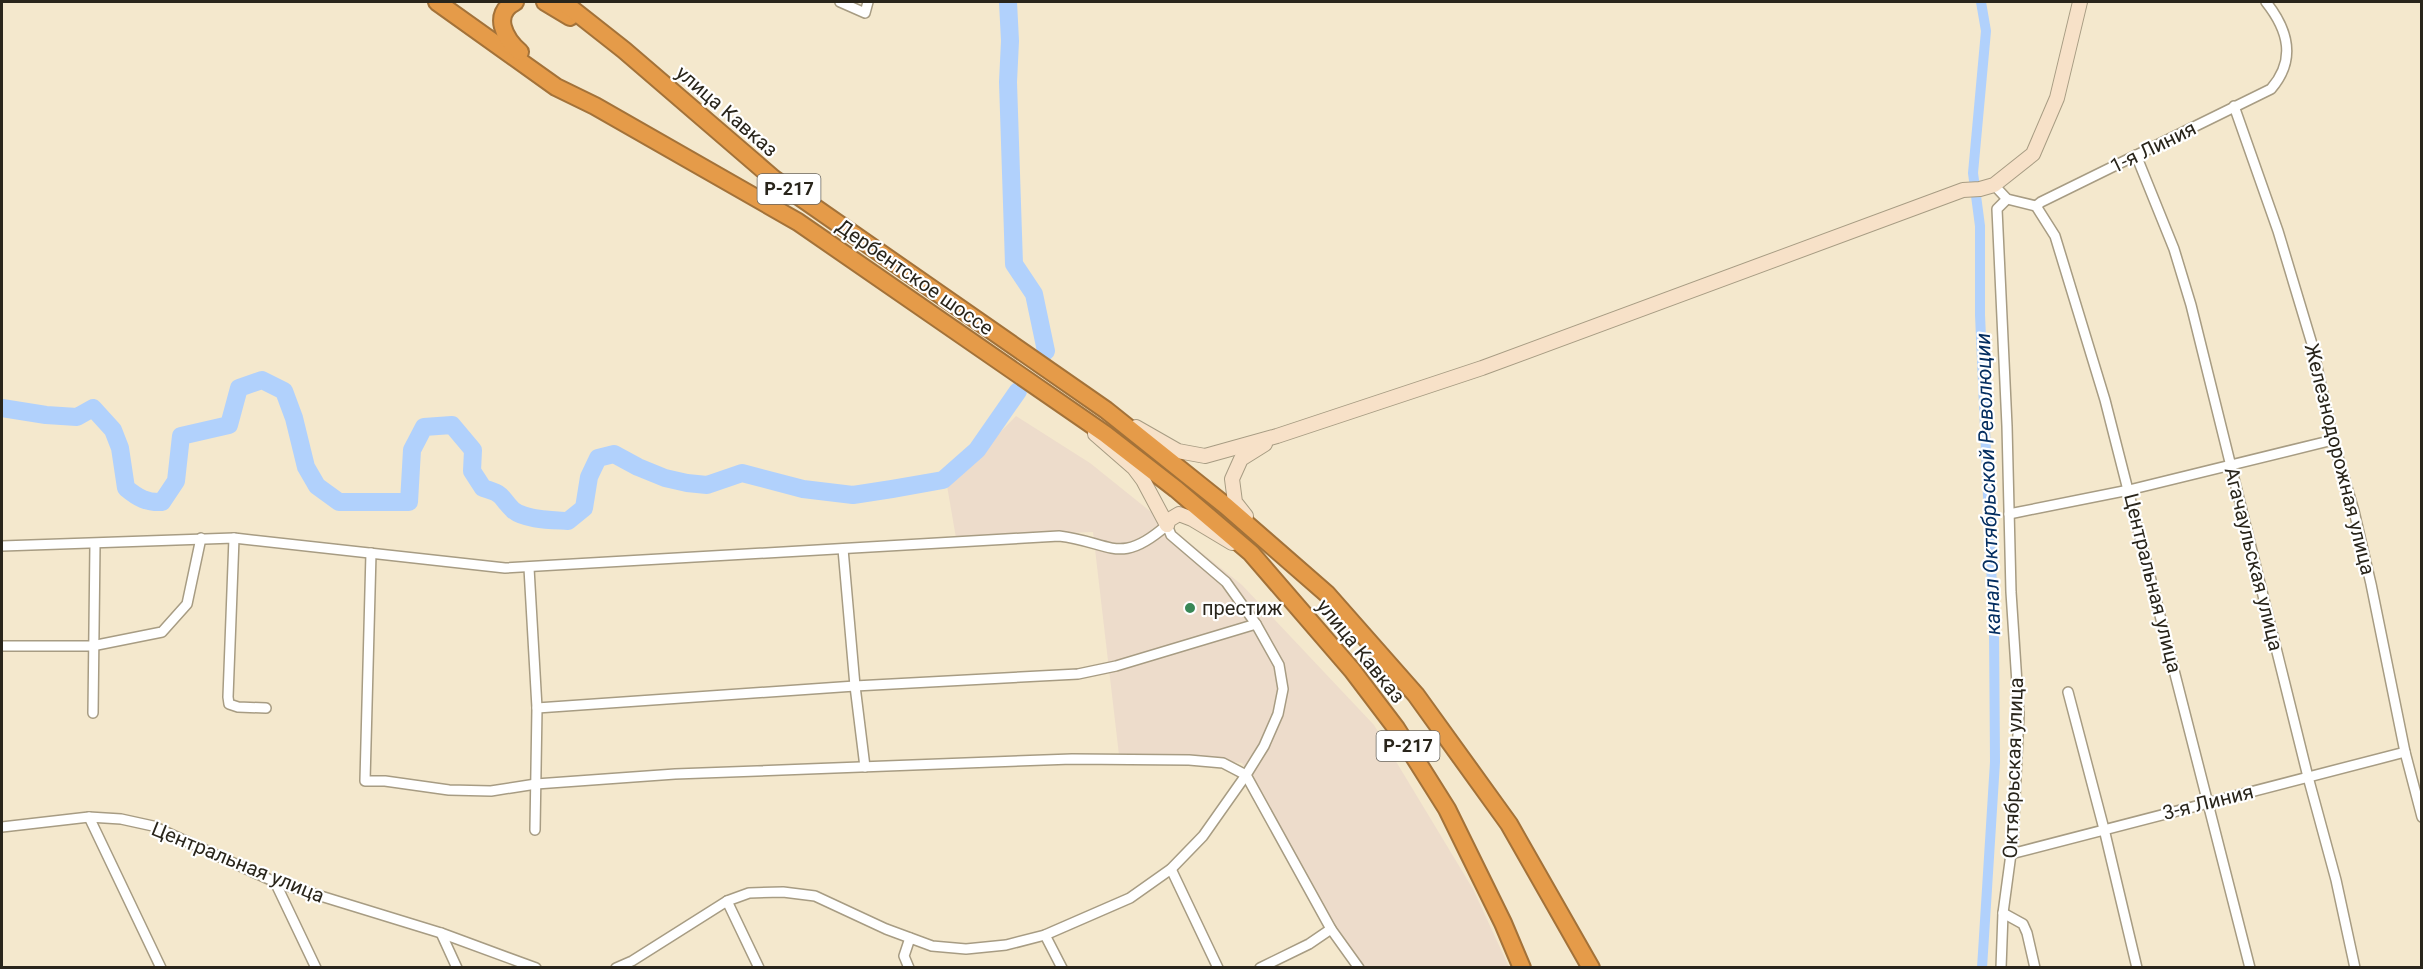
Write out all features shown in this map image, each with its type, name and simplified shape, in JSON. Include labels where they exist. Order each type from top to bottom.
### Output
[{"type":"highway","name":"Дербентское шоссе","points":[[437,2],[556,87],[595,106],[798,222],[1067,408],[1176,489]]},
{"type":"highway","points":[[515,2],[506,9],[503,17],[504,36],[522,53],[595,106]]},
{"type":"highway","points":[[545,2],[624,50]]},
{"type":"highway","name":"улица Кавказ","points":[[563,2],[624,50],[774,179],[1106,410],[1226,506],[1327,594],[1416,695],[1509,824],[1591,968]]},
{"type":"highway","name":"улица Кавказ","points":[[1176,489],[1251,553],[1352,669],[1396,728],[1447,809],[1503,923],[1522,968]]},
{"type":"main road","points":[[1106,410],[1178,451],[1205,456],[1277,436],[1492,365],[1963,190],[1994,185],[2032,154],[2057,98],[2080,2]]},
{"type":"main road","points":[[1067,408],[1134,468],[1148,488],[1167,525]]},
{"type":"main road","points":[[1264,540],[1235,502],[1232,479],[1240,459],[1277,436]]},
{"type":"main road","points":[[1167,525],[1169,520],[1179,513],[1251,553]]},
{"type":"street","points":[[840,2],[865,13],[868,2]]},
{"type":"street","name":"1-я Линия","points":[[2036,206],[2271,89],[2280,79],[2288,54],[2287,41],[2266,2]]},
{"type":"street","name":"Железнодорожная улица","points":[[2234,106],[2278,231],[2312,344],[2333,440],[2354,511],[2371,584],[2405,752],[2421,817]]},
{"type":"street","name":"Агачаульская улица","points":[[2136,155],[2174,249],[2191,306],[2307,777],[2336,880],[2355,968]]},
{"type":"street","points":[[1994,185],[2007,199],[2036,206]]},
{"type":"street","name":"Октябрьская улица","points":[[2001,968],[2003,913],[2011,854],[2019,714],[2011,592],[1997,209],[2007,199]]},
{"type":"street","name":"Центральная улица","points":[[2036,206],[2055,236],[2102,391],[2250,968]]},
{"type":"street","points":[[2009,514],[2230,467],[2333,440]]},
{"type":"street","points":[[2,546],[234,538],[487,567],[529,568],[1059,536],[1075,538],[1104,548],[1117,549],[1134,547],[1149,541],[1167,525],[1172,536],[1226,582],[1256,624],[1279,664],[1282,689],[1278,714],[1264,746],[1246,775],[1203,836],[1171,869],[1130,898],[1045,935],[1006,945],[966,949],[932,946],[815,896],[783,892],[749,893],[727,901],[632,961],[616,968]]},
{"type":"street","points":[[2,646],[92,646],[162,632],[187,604],[201,538]]},
{"type":"street","points":[[234,538],[229,704],[238,707],[266,708]]},
{"type":"street","points":[[93,713],[95,544]]},
{"type":"street","points":[[843,549],[855,686],[865,766]]},
{"type":"street","points":[[371,553],[365,781],[385,781],[449,790],[490,791],[536,784],[675,774],[865,766],[1072,759],[1188,760],[1223,763],[1246,775],[1332,929],[1359,968]]},
{"type":"street","points":[[529,568],[537,708],[535,830]]},
{"type":"street","points":[[537,708],[855,686],[1078,674],[1116,666],[1256,624]]},
{"type":"street","points":[[2068,692],[2137,968]]},
{"type":"street","name":"3-я Линия","points":[[2011,854],[2405,752]]},
{"type":"street","points":[[90,817],[161,968]]},
{"type":"street","name":"Центральная улица","points":[[2,827],[90,817],[121,819],[153,826],[275,882],[441,933],[536,968]]},
{"type":"street","points":[[1171,869],[1218,968]]},
{"type":"street","points":[[275,882],[316,968]]},
{"type":"street","points":[[727,901],[759,968]]},
{"type":"street","points":[[2003,913],[2023,924],[2035,968]]},
{"type":"street","points":[[1260,968],[1309,944],[1332,929]]},
{"type":"street","points":[[441,933],[457,968]]},
{"type":"street","points":[[1045,935],[1062,968]]},
{"type":"street","points":[[909,968],[904,956],[910,938]]},
{"type":"shaded area","points":[[1016,416],[1090,463],[1242,585],[1374,725],[1473,889],[1509,967],[1359,967],[1242,763],[1180,755],[1119,755],[1093,532],[956,538],[945,474],[976,457]]},
{"type":"waterway","points":[[1008,2],[1010,41],[1008,82],[1014,264],[1034,294],[1046,351]]},
{"type":"waterway","name":"канал Октябрьской Революции","points":[[1981,2],[1986,31],[1973,173],[1980,226],[1980,315],[1994,631],[1995,762],[1982,968]]},
{"type":"waterway","points":[[2,408],[77,417],[93,408],[113,430],[120,448],[126,488],[143,499],[162,502],[176,481],[181,436],[229,425],[239,388],[262,380],[284,391],[294,418],[306,467],[317,486],[339,502],[409,502],[412,450],[424,427],[452,425],[473,450],[472,471],[483,488],[499,494],[513,510],[524,516],[568,521],[584,508],[589,477],[598,458],[614,454],[665,478],[707,485],[742,473],[803,489],[853,495],[943,480],[977,450],[1018,391]]},
{"type":"place","name":"престиж","points":[[1190,608]]}]
